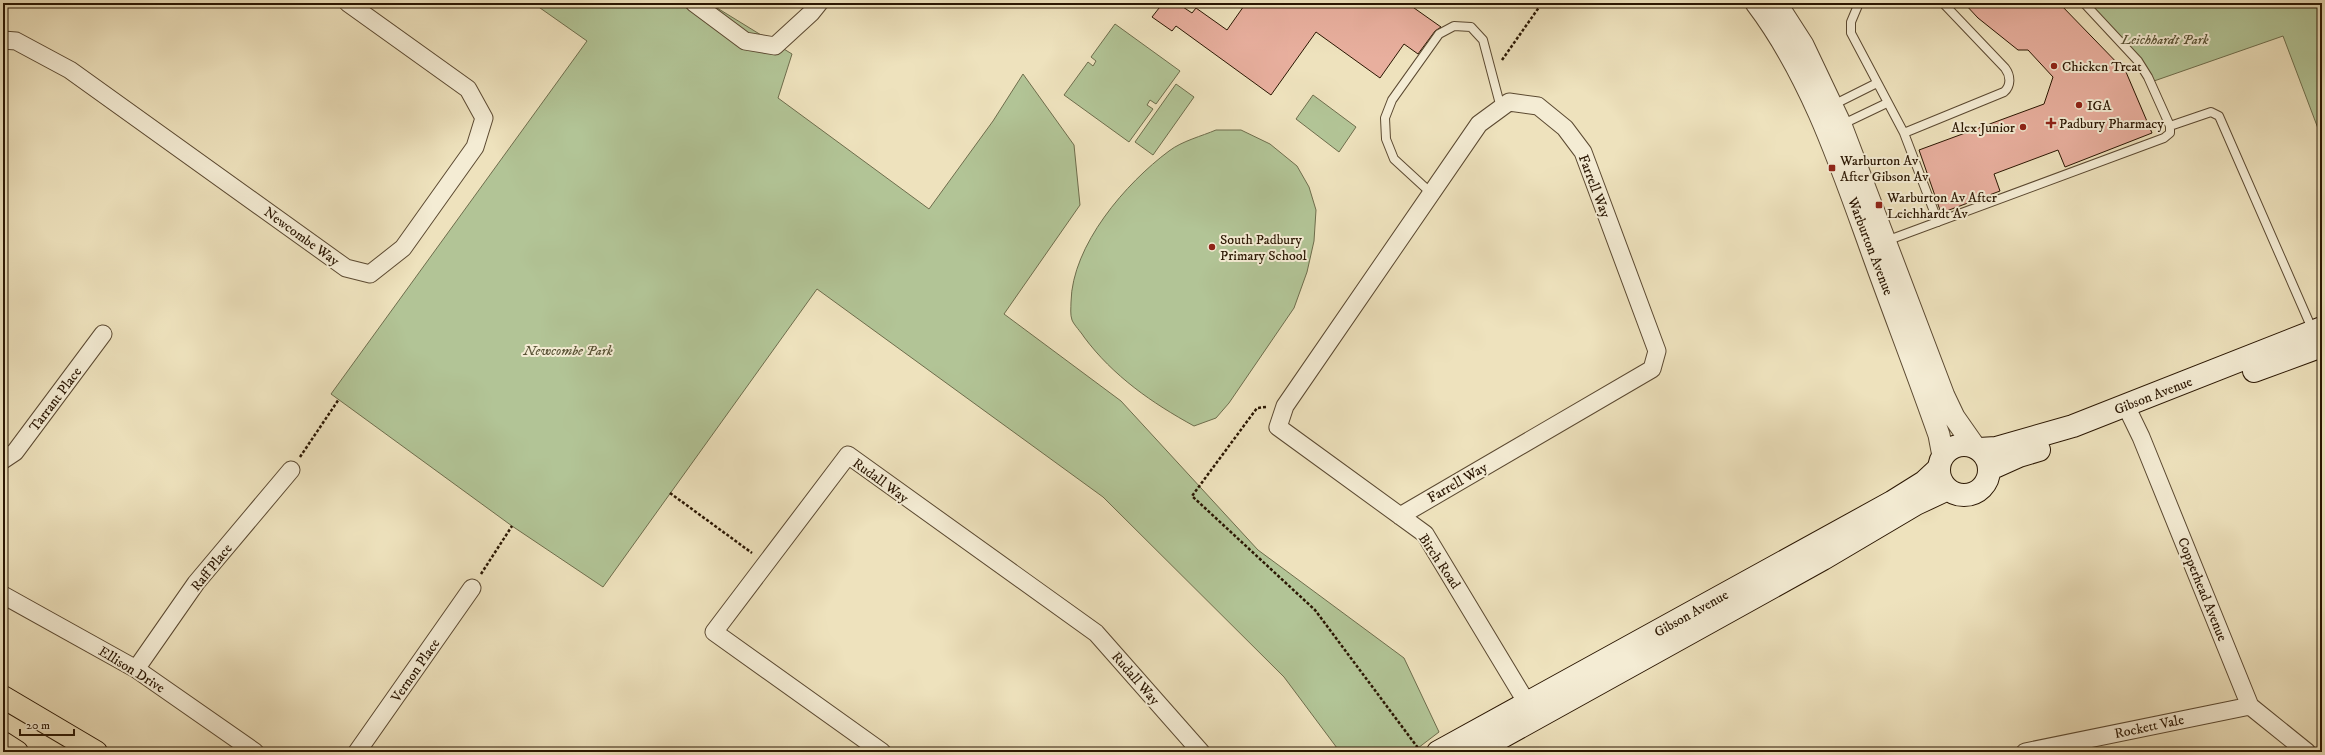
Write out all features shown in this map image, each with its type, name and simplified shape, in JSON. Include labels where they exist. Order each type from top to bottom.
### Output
[{"type":"main road","name":"Gibson Avenue","points":[[1990,470],[2019,456],[2319,335]]},
{"type":"main road","name":"Gibson Avenue","points":[[1977,448],[1996,448],[2129,411]]},
{"type":"main road","points":[[1968,445],[1977,448],[1985,455],[1990,470],[1985,485],[1972,495],[1963,496],[1948,489],[1943,483],[1941,462],[1954,446],[1968,445]]},
{"type":"main road","name":"Gibson Avenue","points":[[1476,752],[1532,710],[1892,502],[1924,482],[1941,462]]},
{"type":"main road","name":"Gibson Avenue","points":[[1428,750],[1532,710],[1822,560],[1916,504],[1948,489]]},
{"type":"main road","points":[[3,697],[96,752]]},
{"type":"main road","points":[[3,743],[17,752]]},
{"type":"street","name":"Newcombe Way","points":[[3,40],[16,41],[70,70],[346,268],[370,274],[403,248],[475,147],[484,118],[468,89],[348,3]]},
{"type":"street","points":[[694,3],[745,41],[775,46],[811,14],[819,3]]},
{"type":"street","name":"Warburton Avenue","points":[[1767,5],[1794,28],[1832,106],[1841,125],[1944,396],[1954,417],[1977,448]]},
{"type":"street","name":"Warburton Avenue","points":[[1767,5],[1778,34],[1823,122],[1897,315],[1939,435],[1941,462]]},
{"type":"street","name":"Farrell Way","points":[[1285,406],[1479,124],[1509,102],[1538,106],[1565,128],[1583,152],[1657,351],[1652,369],[1400,516]]},
{"type":"street","name":"Tarrant Place","points":[[3,460],[15,452],[103,334]]},
{"type":"street","name":"Birch Road","points":[[1285,406],[1278,427],[1425,534],[1532,710]]},
{"type":"street","name":"Copperhead Avenue","points":[[2129,411],[2250,706],[2307,752]]},
{"type":"street","name":"Rudall Way","points":[[882,752],[714,632],[848,455],[1096,633],[1201,752]]},
{"type":"street","name":"Raff Place","points":[[136,669],[196,583],[291,470]]},
{"type":"street","name":"Vernon Place","points":[[357,752],[472,588]]},
{"type":"street","name":"Ellison Drive","points":[[3,595],[136,669],[255,752]]},
{"type":"street","name":"Rockett Vale","points":[[2027,752],[2250,706]]},
{"type":"lane","points":[[1859,3],[1850,28],[1887,103],[1904,133],[1938,222]]},
{"type":"lane","points":[[1904,133],[2004,92],[2009,85],[2009,72],[2006,68],[1942,3]]},
{"type":"lane","points":[[1885,241],[2164,138],[2170,133],[2170,126],[2148,77],[2138,61],[2084,3]]},
{"type":"lane","points":[[1432,193],[1394,159],[1386,139],[1385,118],[1392,100],[1439,34],[1454,26],[1471,27],[1483,40],[1501,108]]},
{"type":"lane","points":[[1832,106],[1877,83]]},
{"type":"lane","points":[[1841,125],[1887,103]]},
{"type":"lane","points":[[2170,126],[2211,112],[2219,116],[2319,335]]},
{"type":"path","points":[[1492,76],[1542,3]]},
{"type":"path","points":[[291,470],[339,400]]},
{"type":"path","points":[[1285,406],[1257,408],[1192,496],[1315,610],[1428,750]]},
{"type":"path","points":[[670,493],[765,564]]},
{"type":"path","points":[[472,588],[512,526]]},
{"type":"green space","name":"Newcombe Park","points":[[533,3],[709,3],[792,54],[778,98],[929,209],[993,121],[1023,74],[1074,145],[1080,205],[1004,314],[1121,401],[1258,550],[1404,658],[1439,732],[1418,748],[1408,752],[1340,752],[1284,677],[1103,497],[817,289],[603,587],[512,526],[331,394],[587,41]]},
{"type":"green space","name":"Leichhardt Park","points":[[2080,3],[2322,3],[2322,139],[2283,36],[2154,81]]},
{"type":"green space","points":[[1115,24],[1180,71],[1156,104],[1150,100],[1147,105],[1153,109],[1129,142],[1064,95],[1088,62],[1093,66],[1096,61],[1091,57]]},
{"type":"green space","points":[[1176,84],[1194,97],[1153,155],[1135,142]]},
{"type":"green space","points":[[1313,95],[1356,127],[1339,152],[1296,119]]},
{"type":"green space","points":[[1216,130],[1241,130],[1270,144],[1297,166],[1309,187],[1316,210],[1314,241],[1307,272],[1294,308],[1229,403],[1216,418],[1194,426],[1163,408],[1134,388],[1095,351],[1072,320],[1071,302],[1074,280],[1081,259],[1091,238],[1104,217],[1119,198],[1152,164],[1174,147]]},
{"type":"building","points":[[1163,3],[1177,3],[1192,13],[1196,8],[1227,30],[1246,3],[1407,3],[1441,27],[1435,31],[1418,54],[1404,44],[1380,78],[1316,32],[1271,95],[1176,26],[1172,31],[1152,17]]},
{"type":"building","points":[[1964,3],[2059,3],[2126,72],[2152,133],[2065,167],[2058,150],[1994,174],[2000,191],[1941,213],[1919,150],[2044,104],[2053,77],[2028,50],[2018,50],[1978,18]]},
{"type":"place","name":"Chicken Treat","points":[[2054,66]]},
{"type":"place","name":"IGA","points":[[2079,105]]},
{"type":"place","name":"Padbury Pharmacy","points":[[2051,123]]},
{"type":"place","name":"Alex Junior","points":[[2023,127]]},
{"type":"place","name":"Warburton Av After Gibson Av","points":[[1832,168]]},
{"type":"place","name":"Warburton Av After Leichhardt Av","points":[[1879,205]]},
{"type":"place","name":"South Padbury Primary School","points":[[1212,247]]}]
